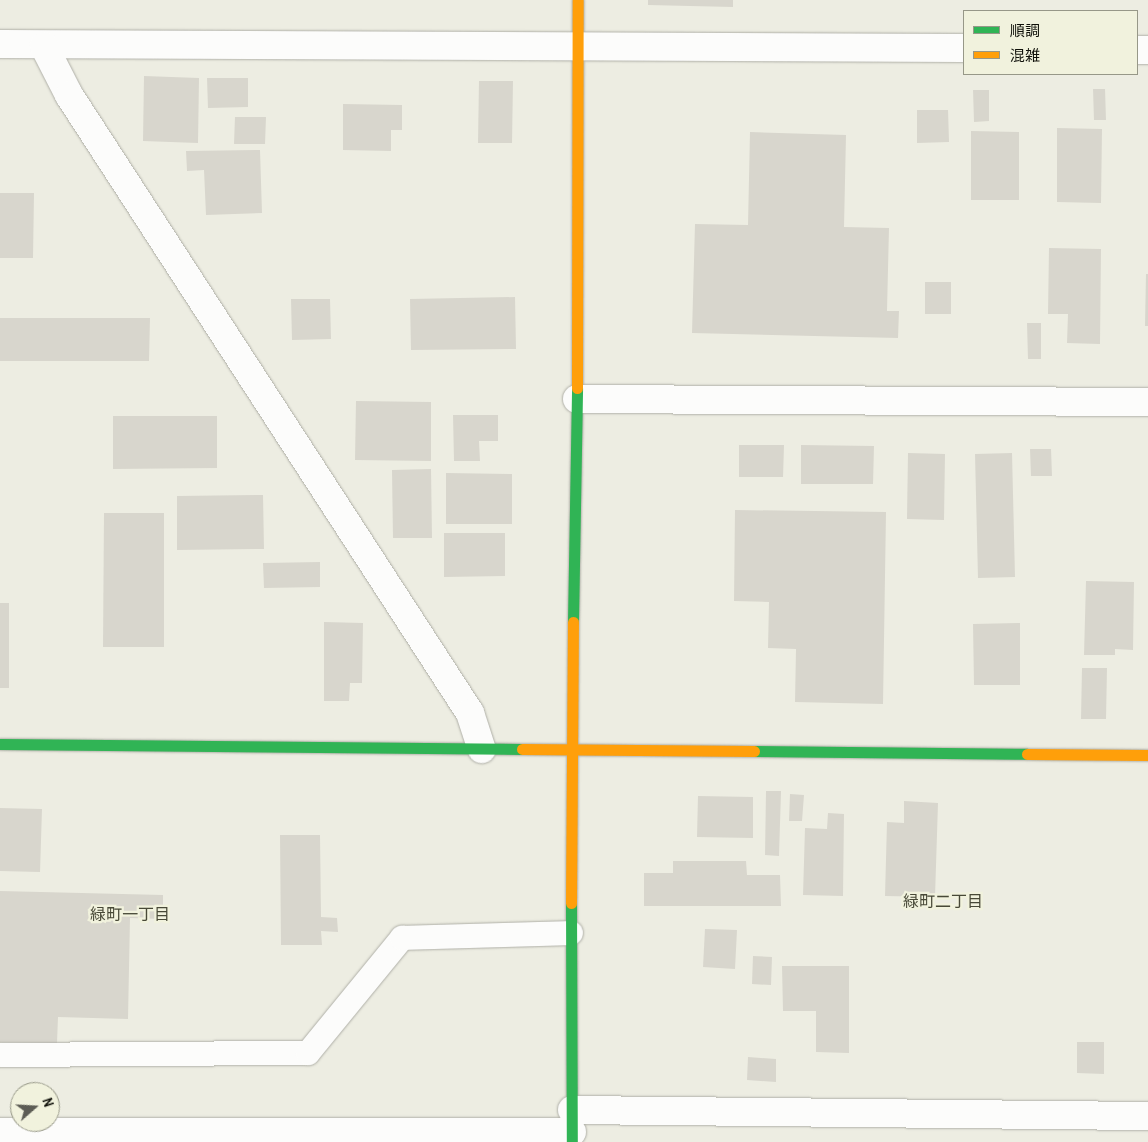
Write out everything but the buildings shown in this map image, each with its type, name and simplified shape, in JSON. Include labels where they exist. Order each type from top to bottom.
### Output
[{"type":"street","points":[[572,1128],[571,750],[577,399],[578,0]]},
{"type":"street","points":[[0,44],[44,46],[578,45],[963,48]]},
{"type":"street","points":[[44,46],[69,96],[470,713],[482,749]]},
{"type":"street","points":[[577,399],[1148,402]]},
{"type":"street","points":[[0,744],[1148,755]]},
{"type":"street","points":[[0,1132],[572,1128],[1148,1116]]},
{"type":"lane","points":[[0,1054],[308,1053],[402,938],[571,933]]},
{"type":"traffic: fast","points":[[573,622],[577,388]]},
{"type":"traffic: fast","points":[[0,744],[522,749]]},
{"type":"traffic: fast","points":[[754,751],[1027,754]]},
{"type":"traffic: fast","points":[[571,903],[572,1142]]},
{"type":"traffic: slow","points":[[577,388],[578,0]]},
{"type":"traffic: slow","points":[[571,903],[573,622]]},
{"type":"traffic: slow","points":[[522,749],[754,751]]},
{"type":"traffic: slow","points":[[1027,754],[1148,755]]},
{"type":"district","name":"緑町二丁目","points":[[943,901]]},
{"type":"district","name":"緑町一丁目","points":[[130,914]]}]
